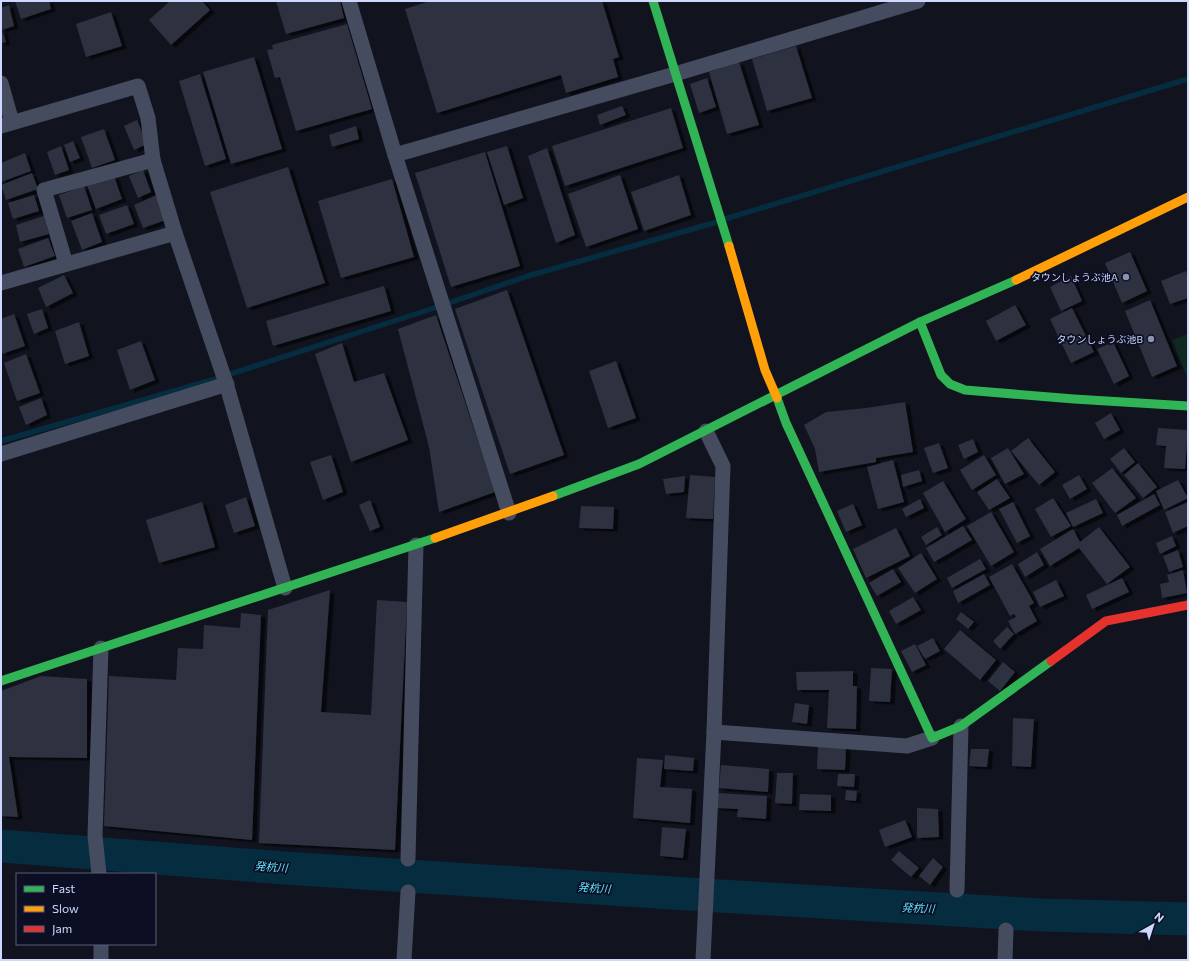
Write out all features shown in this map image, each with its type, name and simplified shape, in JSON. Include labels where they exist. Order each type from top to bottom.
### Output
[{"type":"street","points":[[349,1],[395,155],[509,513]]},
{"type":"street","points":[[653,1],[719,211],[765,370],[776,394],[786,423],[932,738]]},
{"type":"street","points":[[395,155],[675,74],[918,1]]},
{"type":"street","points":[[1,83],[6,124],[138,86],[148,118],[153,160],[175,233],[221,367],[285,588]]},
{"type":"street","points":[[66,264],[44,190],[153,160]]},
{"type":"street","points":[[1,681],[416,545],[509,513],[639,464],[920,322],[998,288],[1188,197]]},
{"type":"street","points":[[1,283],[175,233]]},
{"type":"street","points":[[920,322],[941,375],[950,384],[965,390],[1188,406]]},
{"type":"street","points":[[1,454],[226,384]]},
{"type":"street","points":[[703,960],[704,910],[714,732],[723,466],[706,431]]},
{"type":"street","points":[[408,859],[416,545]]},
{"type":"street","points":[[714,732],[907,746],[961,726],[1106,621],[1188,605]]},
{"type":"street","points":[[98,870],[95,836],[101,648]]},
{"type":"street","points":[[957,890],[961,726]]},
{"type":"street","points":[[404,960],[408,892]]},
{"type":"street","points":[[1005,960],[1006,930]]},
{"type":"street","points":[[101,960],[102,945]]},
{"type":"green space","points":[[1188,334],[1188,379],[1172,340]]},
{"type":"building","points":[[15,1],[49,1],[51,9],[21,19]]},
{"type":"building","points":[[170,1],[202,1],[210,10],[171,45],[149,20]]},
{"type":"building","points":[[276,1],[340,1],[344,18],[286,34]]},
{"type":"building","points":[[430,1],[602,1],[619,57],[613,59],[618,77],[566,93],[561,75],[437,113],[405,9]]},
{"type":"building","points":[[9,5],[14,26],[2,30],[6,42],[1,43],[1,8]]},
{"type":"building","points":[[111,12],[122,46],[86,57],[76,24]]},
{"type":"building","points":[[347,24],[372,109],[296,131],[280,77],[275,78],[267,50],[273,49],[272,45]]},
{"type":"building","points":[[796,46],[812,98],[767,111],[752,59]]},
{"type":"building","points":[[254,57],[282,149],[231,164],[203,72]]},
{"type":"building","points":[[739,62],[759,125],[727,134],[709,72]]},
{"type":"building","points":[[200,74],[226,159],[205,166],[179,81]]},
{"type":"building","points":[[707,78],[716,107],[699,113],[690,84]]},
{"type":"building","points":[[622,106],[626,115],[600,125],[597,115]]},
{"type":"building","points":[[671,108],[683,148],[565,186],[552,146]]},
{"type":"building","points":[[137,120],[147,144],[134,150],[124,126]]},
{"type":"building","points":[[356,126],[359,139],[332,147],[329,135]]},
{"type":"building","points":[[104,129],[115,160],[92,168],[81,137]]},
{"type":"building","points":[[73,141],[80,158],[70,162],[64,145]]},
{"type":"building","points":[[61,146],[69,170],[55,175],[47,152]]},
{"type":"building","points":[[507,146],[523,198],[504,205],[487,152]]},
{"type":"building","points":[[547,148],[575,235],[556,243],[528,156]]},
{"type":"building","points":[[485,152],[520,266],[451,287],[415,173]]},
{"type":"building","points":[[25,153],[31,171],[1,182],[1,163]]},
{"type":"building","points":[[288,167],[325,283],[247,308],[210,192]]},
{"type":"building","points":[[143,170],[151,192],[138,198],[129,176]]},
{"type":"building","points":[[32,173],[38,189],[6,200],[1,185]]},
{"type":"building","points":[[620,175],[638,229],[586,247],[568,194]]},
{"type":"building","points":[[679,175],[691,215],[644,231],[631,192]]},
{"type":"building","points":[[114,176],[122,199],[96,209],[87,185]]},
{"type":"building","points":[[392,179],[414,257],[341,278],[318,201]]},
{"type":"building","points":[[84,186],[92,210],[67,218],[59,195]]},
{"type":"building","points":[[34,195],[39,211],[13,219],[8,203]]},
{"type":"building","points":[[157,195],[166,220],[143,228],[134,205]]},
{"type":"building","points":[[127,205],[134,224],[106,234],[99,215]]},
{"type":"building","points":[[92,213],[102,242],[82,250],[71,221]]},
{"type":"building","points":[[44,216],[49,234],[20,242],[16,225]]},
{"type":"building","points":[[48,238],[55,256],[24,267],[18,249]]},
{"type":"building","name":"タウンしょうぶ池A","points":[[1130,252],[1147,291],[1122,303],[1105,263]]},
{"type":"building","points":[[1186,271],[1188,278],[1188,298],[1170,304],[1161,281]]},
{"type":"building","points":[[64,275],[73,293],[46,307],[38,288]]},
{"type":"building","points":[[1071,276],[1082,301],[1061,311],[1050,287]]},
{"type":"building","points":[[384,286],[391,311],[273,346],[266,321]]},
{"type":"building","points":[[507,290],[564,455],[510,474],[455,309]]},
{"type":"building","name":"タウンしょうぶ池B","points":[[1150,300],[1177,366],[1152,377],[1125,311]]},
{"type":"building","points":[[1015,305],[1026,325],[996,341],[986,321]]},
{"type":"building","points":[[1072,308],[1094,352],[1071,363],[1050,319]]},
{"type":"building","points":[[42,309],[48,328],[34,334],[27,314]]},
{"type":"building","points":[[14,314],[25,346],[2,354],[1,319]]},
{"type":"building","points":[[436,315],[495,492],[439,512],[429,447],[398,329]]},
{"type":"building","points":[[79,322],[89,356],[65,364],[55,331]]},
{"type":"building","points":[[141,341],[155,380],[130,390],[117,350]]},
{"type":"building","points":[[1113,342],[1129,376],[1114,384],[1097,349]]},
{"type":"building","points":[[342,343],[354,382],[384,373],[408,440],[351,462],[315,354]]},
{"type":"building","points":[[26,354],[40,393],[17,401],[4,363]]},
{"type":"building","points":[[616,361],[636,418],[608,428],[589,371]]},
{"type":"building","points":[[41,398],[47,415],[26,425],[19,407]]},
{"type":"building","points":[[905,402],[913,452],[876,458],[876,462],[819,472],[815,449],[804,425],[826,412]]},
{"type":"building","points":[[1111,413],[1120,430],[1104,439],[1095,423]]},
{"type":"building","points":[[1158,428],[1188,430],[1185,469],[1164,468],[1166,446],[1156,445]]},
{"type":"building","points":[[1028,438],[1055,472],[1039,485],[1011,451]]},
{"type":"building","points":[[973,439],[978,452],[964,459],[958,445]]},
{"type":"building","points":[[939,443],[948,468],[933,473],[924,448]]},
{"type":"building","points":[[1008,448],[1024,474],[1005,484],[991,458]]},
{"type":"building","points":[[1124,448],[1135,462],[1121,473],[1110,459]]},
{"type":"building","points":[[331,455],[343,492],[323,500],[310,462]]},
{"type":"building","points":[[984,455],[996,475],[972,490],[960,470]]},
{"type":"building","points":[[893,460],[904,502],[878,509],[867,467]]},
{"type":"building","points":[[1138,463],[1157,487],[1143,498],[1124,475]]},
{"type":"building","points":[[1112,468],[1136,498],[1115,513],[1092,483]]},
{"type":"building","points":[[919,470],[922,481],[903,487],[901,475]]},
{"type":"building","points":[[690,475],[715,477],[713,519],[686,518]]},
{"type":"building","points":[[1079,475],[1087,489],[1070,499],[1062,485]]},
{"type":"building","points":[[685,476],[684,492],[666,494],[663,479]]},
{"type":"building","points":[[997,479],[1010,498],[989,510],[977,492]]},
{"type":"building","points":[[1178,480],[1188,498],[1164,510],[1156,491]]},
{"type":"building","points":[[943,481],[966,519],[945,532],[923,493]]},
{"type":"building","points":[[1154,494],[1160,505],[1122,526],[1117,515]]},
{"type":"building","points":[[246,497],[255,526],[234,533],[225,505]]},
{"type":"building","points":[[1053,498],[1071,526],[1051,537],[1035,509]]},
{"type":"building","points":[[920,499],[924,508],[906,517],[902,509]]},
{"type":"building","points":[[1096,499],[1103,513],[1073,527],[1066,513]]},
{"type":"building","points":[[370,500],[380,527],[370,531],[359,505]]},
{"type":"building","points":[[202,502],[215,547],[159,563],[146,520]]},
{"type":"building","points":[[1013,502],[1030,536],[1017,543],[999,509]]},
{"type":"building","points":[[1188,502],[1188,526],[1173,533],[1165,512]]},
{"type":"building","points":[[853,504],[862,525],[846,532],[837,511]]},
{"type":"building","points":[[581,506],[614,507],[613,529],[579,528]]},
{"type":"building","points":[[991,512],[1014,552],[991,566],[967,526]]},
{"type":"building","points":[[963,526],[972,540],[934,562],[926,548]]},
{"type":"building","points":[[937,527],[942,535],[926,545],[921,537]]},
{"type":"building","points":[[1099,527],[1130,567],[1107,584],[1079,548],[1050,566],[1040,549],[1073,529],[1080,542]]},
{"type":"building","points":[[896,528],[910,556],[866,578],[853,549]]},
{"type":"building","points":[[1172,536],[1176,546],[1160,554],[1156,543]]},
{"type":"building","points":[[1178,550],[1183,567],[1169,572],[1163,556]]},
{"type":"building","points":[[1037,552],[1044,565],[1025,577],[1018,564]]},
{"type":"building","points":[[921,553],[937,579],[915,593],[898,568]]},
{"type":"building","points":[[980,559],[986,569],[952,588],[947,578]]},
{"type":"building","points":[[1012,564],[1034,603],[1029,606],[1037,621],[1015,634],[1008,621],[1016,617],[1014,614],[1010,616],[989,577]]},
{"type":"building","points":[[893,569],[901,582],[877,596],[869,583]]},
{"type":"building","points":[[1183,570],[1187,593],[1162,598],[1160,584],[1169,582],[1167,575]]},
{"type":"building","points":[[984,574],[990,585],[958,603],[953,591]]},
{"type":"building","points":[[1122,578],[1129,592],[1092,609],[1086,595]]},
{"type":"building","points":[[1056,580],[1064,596],[1040,607],[1033,592]]},
{"type":"building","points":[[330,590],[321,712],[371,715],[377,600],[407,602],[395,850],[259,843],[268,610]]},
{"type":"building","points":[[913,597],[921,610],[896,624],[889,611]]},
{"type":"building","points":[[961,612],[974,622],[968,629],[956,619]]},
{"type":"building","points":[[241,613],[261,615],[252,840],[104,826],[109,676],[176,680],[178,648],[203,649],[204,625],[240,628]]},
{"type":"building","points":[[1007,627],[1014,634],[1000,649],[993,641]]},
{"type":"building","points":[[960,630],[996,660],[980,680],[944,649]]},
{"type":"building","points":[[933,638],[940,651],[925,659],[917,646]]},
{"type":"building","points":[[915,644],[926,665],[912,672],[901,651]]},
{"type":"building","points":[[1003,662],[1015,672],[1000,691],[988,681]]},
{"type":"building","points":[[871,668],[892,669],[890,702],[869,701]]},
{"type":"building","points":[[853,671],[853,686],[857,686],[856,729],[827,728],[829,690],[797,690],[796,672]]},
{"type":"building","points":[[41,676],[87,679],[87,758],[9,757],[18,817],[1,816],[1,691]]},
{"type":"building","points":[[795,703],[809,705],[807,724],[792,722]]},
{"type":"building","points":[[1013,718],[1034,719],[1031,767],[1012,766]]},
{"type":"building","points":[[818,745],[846,748],[845,770],[817,769]]},
{"type":"building","points":[[971,749],[989,749],[987,767],[969,766]]},
{"type":"building","points":[[665,755],[694,758],[693,771],[664,769]]},
{"type":"building","points":[[637,758],[663,760],[660,787],[692,789],[690,823],[633,818]]},
{"type":"building","points":[[721,765],[769,769],[768,792],[719,788]]},
{"type":"building","points":[[777,773],[793,773],[792,804],[775,803]]},
{"type":"building","points":[[838,774],[855,774],[854,787],[837,786]]},
{"type":"building","points":[[846,790],[857,791],[856,801],[845,800]]},
{"type":"building","points":[[718,793],[767,796],[766,819],[737,817],[738,809],[716,808]]},
{"type":"building","points":[[800,794],[831,795],[831,811],[799,810]]},
{"type":"building","points":[[917,808],[938,809],[939,837],[917,838]]},
{"type":"building","points":[[905,820],[912,837],[885,847],[879,830]]},
{"type":"building","points":[[662,827],[686,829],[683,858],[660,856]]},
{"type":"building","points":[[899,851],[919,868],[911,877],[891,860]]},
{"type":"building","points":[[933,858],[943,867],[930,885],[919,876]]},
{"type":"waterway","points":[[725,219],[1188,79]]},
{"type":"waterway","points":[[1,441],[212,380],[528,276],[717,222]]},
{"type":"waterway","name":"発杭川","points":[[1,846],[284,868],[720,896],[1041,915],[1188,919]]},
{"type":"traffic: fast","points":[[653,1],[729,246]]},
{"type":"traffic: fast","points":[[553,496],[639,464],[920,322],[1016,280]]},
{"type":"traffic: fast","points":[[920,322],[941,375],[950,384],[965,390],[1188,406]]},
{"type":"traffic: fast","points":[[777,398],[786,423],[932,738],[961,726],[1051,661]]},
{"type":"traffic: fast","points":[[1,681],[435,538]]},
{"type":"traffic: slow","points":[[1016,280],[1188,197]]},
{"type":"traffic: slow","points":[[729,246],[765,370],[777,398]]},
{"type":"traffic: slow","points":[[435,538],[553,496]]},
{"type":"traffic: jam","points":[[1051,661],[1106,621],[1188,605]]},
{"type":"place","name":"タウンしょうぶ池A","points":[[1126,277]]},
{"type":"place","name":"タウンしょうぶ池B","points":[[1151,339]]}]
